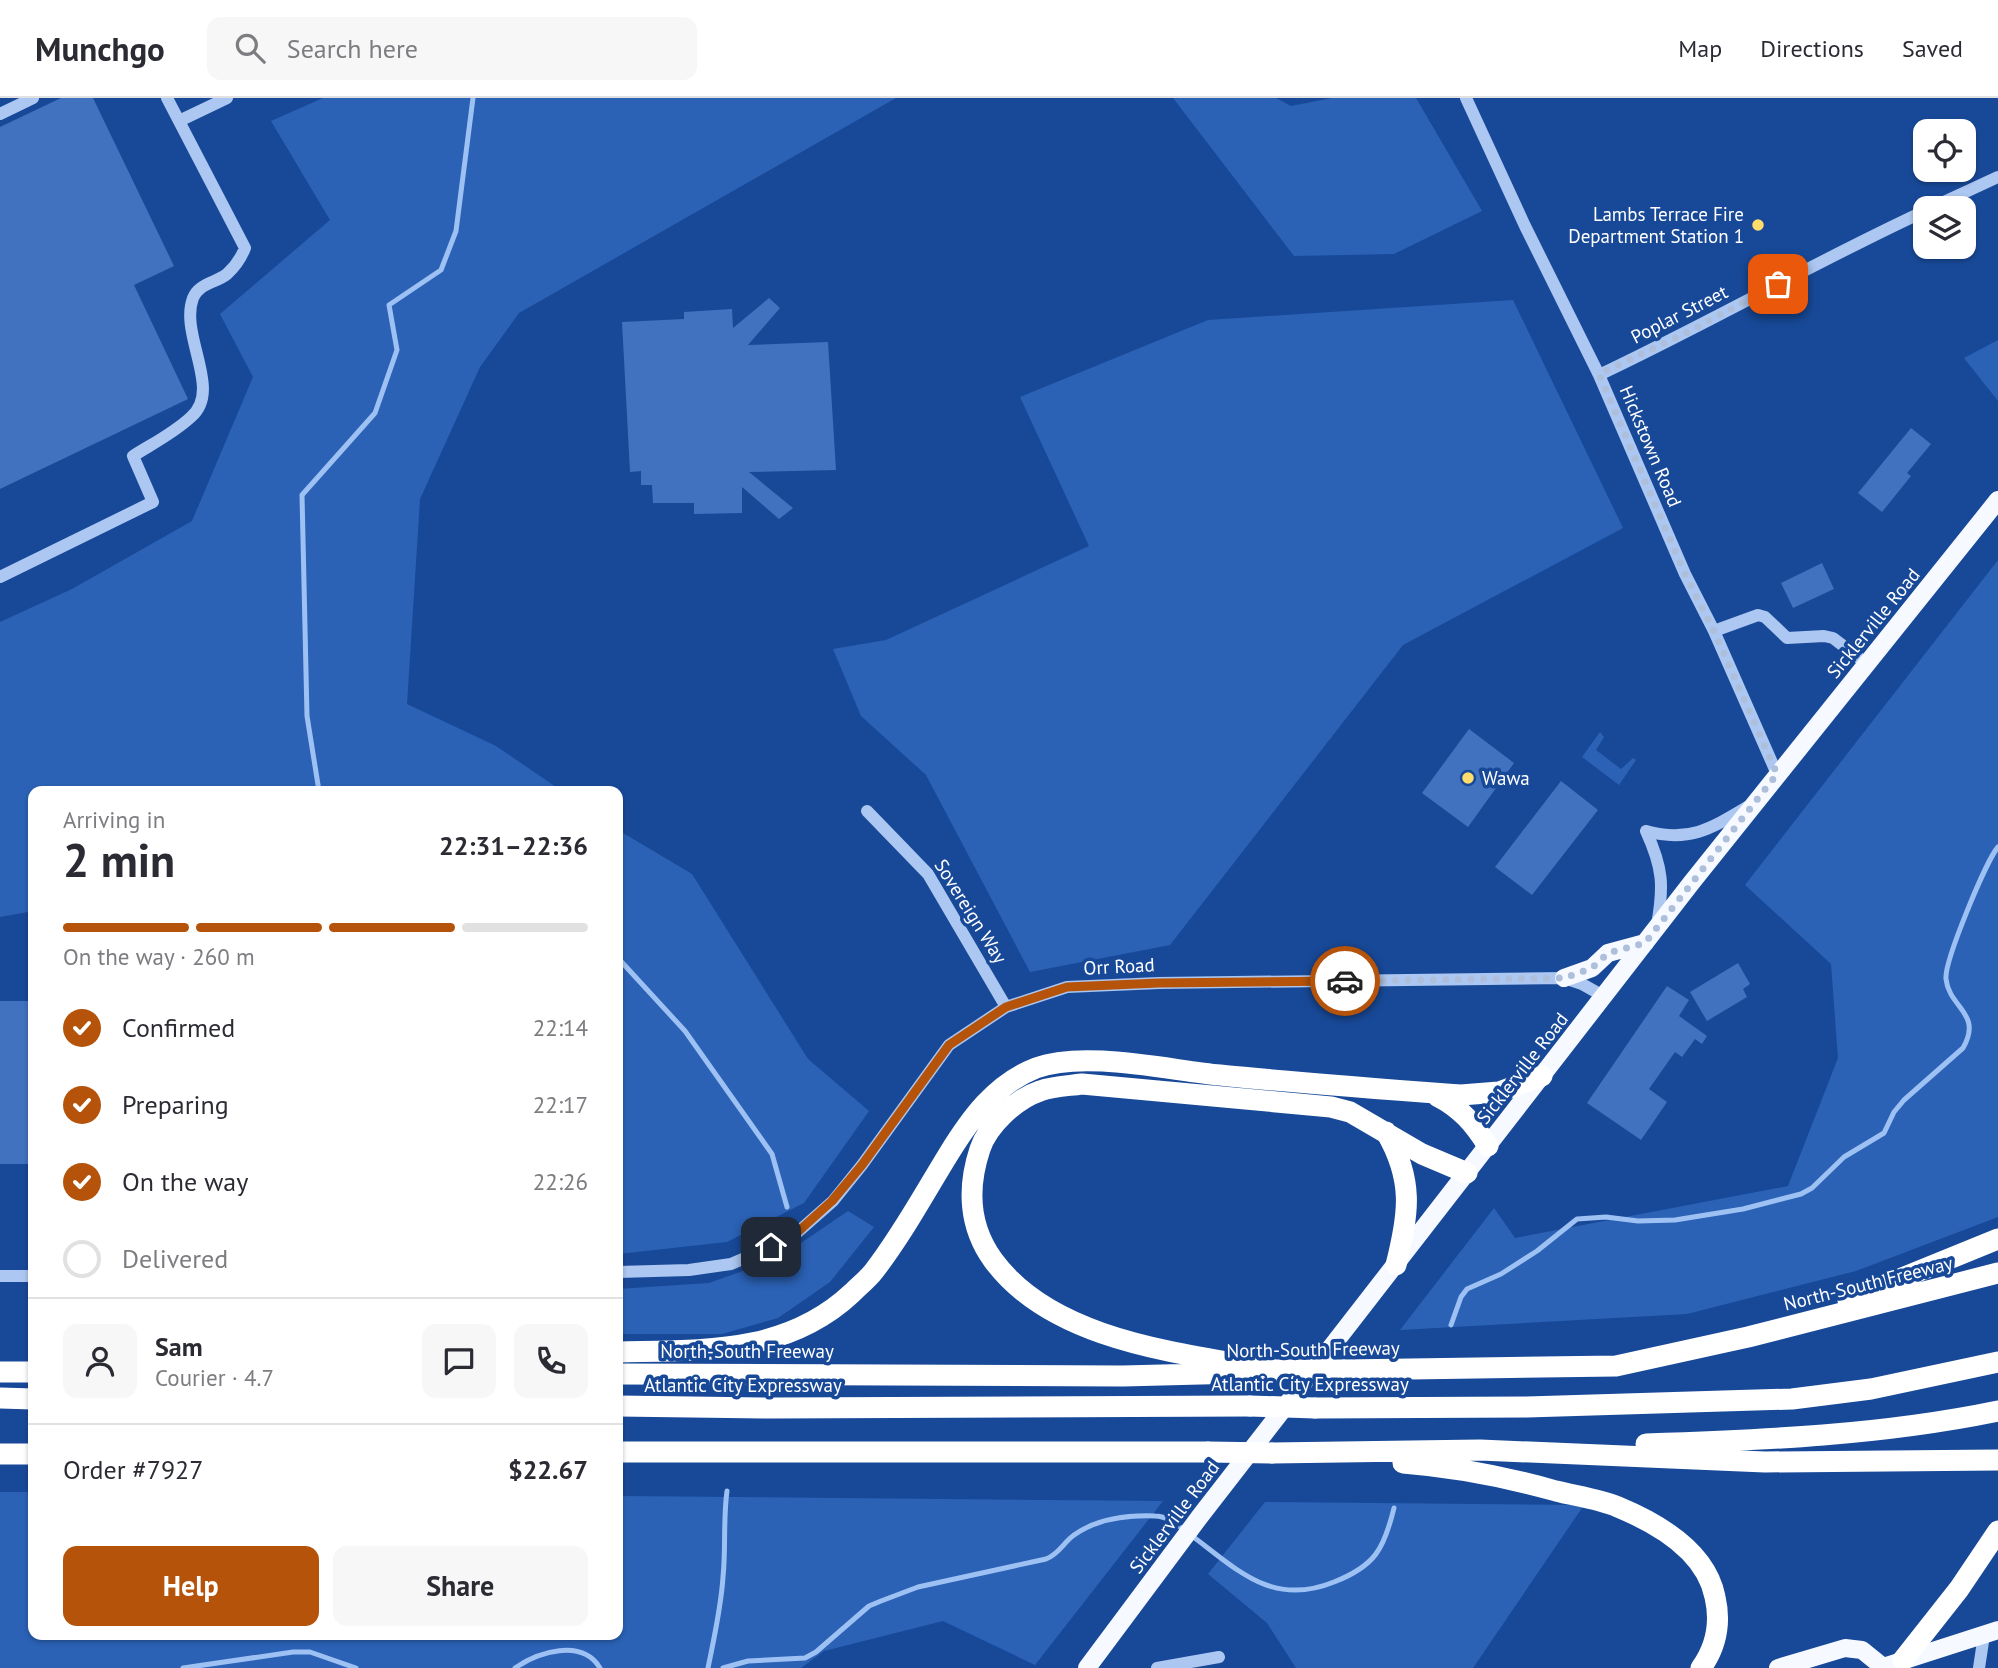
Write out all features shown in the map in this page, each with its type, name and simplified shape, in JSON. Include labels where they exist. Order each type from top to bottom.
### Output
[{"type":"highway","points":[[623,1352],[711,1349],[758,1343],[808,1325],[842,1303],[873,1273],[962,1132],[983,1104],[1007,1083],[1037,1068],[1062,1062],[1111,1062],[1218,1075],[1480,1095],[1507,1089],[1542,1076]]},
{"type":"highway","points":[[1274,1370],[1185,1354],[1098,1332],[1063,1317],[1032,1299],[1005,1276],[984,1247],[972,1214],[972,1179],[981,1146],[997,1121],[1037,1092],[1055,1086],[1082,1084],[1331,1107],[1350,1112],[1422,1154],[1467,1173]]},
{"type":"highway","points":[[1432,1093],[1463,1112],[1476,1126],[1488,1146]]},
{"type":"highway","points":[[1385,1130],[1402,1165],[1408,1197],[1406,1227],[1396,1265]]},
{"type":"highway","points":[[1777,1330],[1998,1239]]},
{"type":"highway","name":"North-South Freeway","points":[[623,1374],[1123,1376],[1274,1370],[1616,1366],[1777,1330],[1998,1273]]},
{"type":"highway","name":"Atlantic City Expressway","points":[[623,1406],[1527,1407],[1792,1399],[1871,1389],[1998,1362]]},
{"type":"highway","points":[[0,1372],[28,1372]]},
{"type":"highway","points":[[0,1398],[28,1398]]},
{"type":"highway","points":[[623,1452],[1480,1450],[1838,1436],[1909,1427],[1998,1410]]},
{"type":"highway","points":[[1480,1450],[1765,1462],[1998,1460]]},
{"type":"highway","points":[[1272,1452],[1453,1468],[1617,1506],[1673,1536],[1704,1566],[1713,1585],[1718,1626],[1713,1647],[1701,1668]]},
{"type":"highway","points":[[0,1454],[28,1454]]},
{"type":"highway","points":[[1892,1666],[1959,1588],[1998,1531]]},
{"type":"main road","name":"Sicklerville Road","points":[[1087,1668],[1657,927],[1998,500]]},
{"type":"main road","points":[[1564,978],[1592,968],[1608,953],[1645,943]]},
{"type":"main road","points":[[1778,1668],[1845,1648],[1862,1650],[1892,1666],[1991,1633]]},
{"type":"street","points":[[0,114],[33,98]]},
{"type":"street","points":[[0,577],[153,502],[133,456],[192,417],[201,406],[204,386],[191,335],[190,311],[194,295],[205,284],[225,276],[240,261],[245,248],[167,98]]},
{"type":"street","points":[[179,121],[227,98]]},
{"type":"street","name":"Hickstown Road","points":[[1466,98],[1525,226],[1599,374],[1685,574],[1714,631],[1777,774]]},
{"type":"street","points":[[1957,196],[1998,177]]},
{"type":"street","name":"Poplar Street","points":[[1599,374],[1686,333],[1847,248],[1913,217]]},
{"type":"street","points":[[1714,631],[1758,615],[1765,617],[1787,638],[1833,638],[1867,664]]},
{"type":"street","points":[[1657,927],[1662,894],[1660,866],[1646,831],[1663,836],[1687,836],[1711,829],[1758,800]]},
{"type":"street","name":"Sovereign Way","points":[[867,811],[928,874],[1006,1007]]},
{"type":"street","name":"Orr Road","points":[[623,1272],[689,1270],[731,1264],[791,1238],[832,1201],[862,1165],[949,1045],[1006,1007],[1067,987],[1159,983],[1564,978],[1605,996]]},
{"type":"street","points":[[0,1276],[28,1276]]},
{"type":"street","points":[[1979,1668],[1991,1633]]},
{"type":"street","points":[[1157,1668],[1219,1657]]},
{"type":"shaded area","points":[[323,98],[896,98],[519,313],[480,367],[420,499],[407,704],[496,746],[555,786],[28,786],[28,912],[0,917],[0,622],[72,589],[192,521],[253,377],[220,314],[330,220],[271,121]]},
{"type":"shaded area","points":[[1173,98],[1276,98],[1291,106],[1332,98],[1416,98],[1482,211],[1394,254],[1294,256]]},
{"type":"shaded area","points":[[1513,300],[1623,528],[1403,645],[1170,945],[1030,972],[926,775],[861,716],[833,649],[886,640],[1089,546],[1020,397],[1208,320]]},
{"type":"shaded area","points":[[1998,340],[1998,401],[1964,358]]},
{"type":"shaded area","points":[[1998,560],[1998,1217],[1856,1271],[1687,1314],[1400,1330],[1494,1208],[1515,1238],[1788,1186],[1838,1058],[1831,964],[1745,885]]},
{"type":"shaded area","points":[[1600,732],[1604,737],[1596,750],[1621,769],[1633,758],[1636,760],[1619,785],[1582,757]]},
{"type":"shaded area","points":[[623,833],[692,874],[808,1059],[869,1111],[804,1203],[727,1242],[623,1253]]},
{"type":"shaded area","points":[[848,1211],[874,1227],[830,1282],[778,1318],[722,1334],[623,1334],[623,1289],[709,1283],[779,1258]]},
{"type":"shaded area","points":[[0,1492],[28,1492],[28,1640],[623,1640],[623,1496],[1163,1501],[1035,1665],[943,1621],[824,1651],[801,1668],[0,1668]]},
{"type":"shaded area","points":[[1265,1502],[1584,1505],[1473,1668],[1296,1668],[1267,1623],[1208,1574]]},
{"type":"building","points":[[61,98],[93,98],[174,266],[134,285],[188,399],[0,489],[0,127]]},
{"type":"building","points":[[769,298],[780,308],[748,345],[828,342],[836,470],[749,472],[793,508],[779,519],[742,487],[742,513],[694,514],[694,503],[653,503],[652,485],[641,485],[641,471],[630,472],[622,322],[684,319],[684,312],[732,309],[733,328]]},
{"type":"building","points":[[1911,428],[1931,444],[1907,473],[1911,476],[1882,512],[1858,493]]},
{"type":"building","points":[[1822,563],[1834,589],[1793,608],[1781,583]]},
{"type":"building","name":"Wawa","points":[[1469,729],[1514,763],[1468,827],[1422,793]]},
{"type":"building","name":"Wawa","points":[[1561,781],[1598,810],[1532,895],[1495,867]]},
{"type":"building","points":[[1738,963],[1750,984],[1743,989],[1747,997],[1707,1021],[1690,992]]},
{"type":"building","points":[[1667,986],[1689,1000],[1679,1016],[1707,1036],[1702,1044],[1695,1039],[1682,1057],[1675,1052],[1649,1089],[1667,1102],[1641,1140],[1587,1103]]},
{"type":"building","points":[[0,1001],[28,1001],[28,1164],[0,1164]]},
{"type":"waterway","points":[[318,786],[307,716],[302,495],[375,413],[397,350],[389,305],[441,270],[456,231],[473,98]]},
{"type":"waterway","points":[[1451,1325],[1461,1297],[1467,1289],[1501,1274],[1537,1251],[1577,1219],[1606,1217],[1638,1221],[1675,1220],[1743,1209],[1801,1194],[1812,1188],[1844,1157],[1884,1133],[1894,1112],[1904,1100],[1963,1048],[1968,1036],[1967,1018],[1948,989],[1947,969],[1967,912],[1998,847]]},
{"type":"waterway","points":[[623,963],[685,1031],[772,1154],[787,1207]]},
{"type":"waterway","points":[[708,1668],[722,1589],[727,1491]]},
{"type":"waterway","points":[[723,1668],[748,1661],[805,1658],[816,1652],[869,1606],[918,1587],[1046,1559],[1083,1529],[1123,1517],[1164,1518],[1255,1580],[1272,1587],[1311,1589],[1348,1576],[1368,1562],[1376,1554],[1386,1535],[1394,1508]]},
{"type":"waterway","points":[[515,1668],[535,1657],[559,1651],[582,1653],[600,1668]]},
{"type":"waterway","points":[[183,1668],[293,1652],[310,1652],[356,1668]]},
{"type":"way so far","points":[[1345,981],[1564,978],[1592,968],[1608,953],[1645,943],[1777,774],[1714,631],[1685,574],[1599,374],[1686,333],[1778,284]]},
{"type":"place","name":"Lambs Terrace Fire Department Station 1","points":[[1758,225]]},
{"type":"place","name":"Wawa","points":[[1468,778]]},
{"type":"route","points":[[771,1247],[791,1238],[832,1201],[862,1165],[949,1045],[1006,1007],[1067,987],[1345,981]]}]
